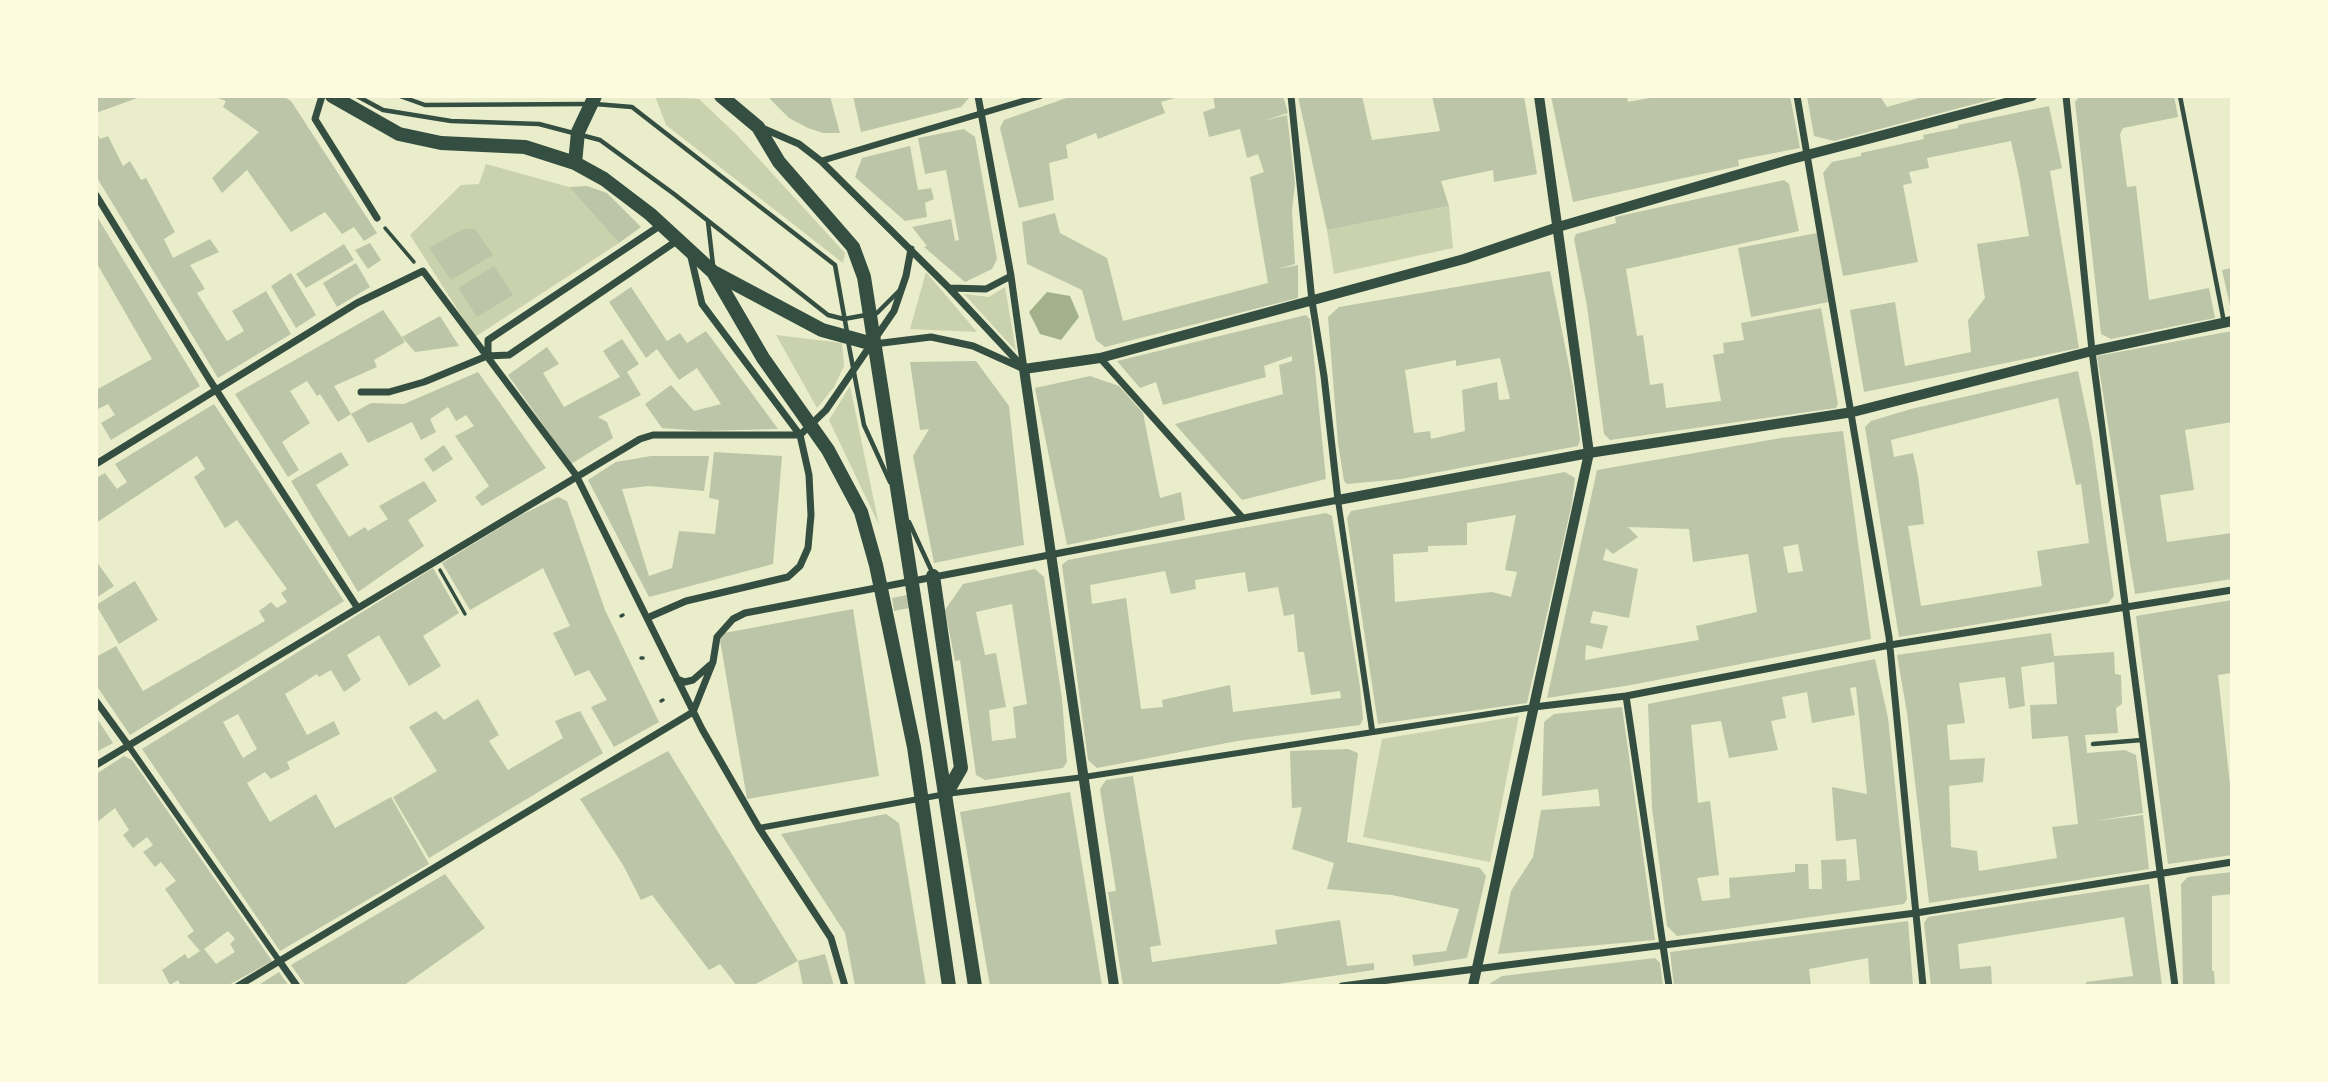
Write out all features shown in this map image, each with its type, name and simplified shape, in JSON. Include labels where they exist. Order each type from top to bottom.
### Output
[{"type":"main road","points":[[332,96],[400,134],[441,143],[525,147],[575,163],[604,179],[713,272],[822,330],[873,344]]},
{"type":"main road","points":[[721,96],[758,127],[779,162],[853,247],[864,277],[975,986]]},
{"type":"main road","points":[[575,163],[577,134],[592,100]]},
{"type":"main road","points":[[713,272],[763,358],[828,450],[860,512],[876,565],[914,747],[949,986]]},
{"type":"main road","points":[[933,576],[961,768],[946,794]]},
{"type":"street","points":[[322,96],[314,119],[377,218]]},
{"type":"street","points":[[978,96],[1011,276],[1114,986]]},
{"type":"street","points":[[821,161],[1040,96]]},
{"type":"street","points":[[1291,96],[1312,301],[1372,730]]},
{"type":"street","points":[[1473,986],[1589,453],[1539,96]]},
{"type":"street","points":[[1797,96],[1805,155],[1853,412],[1890,645],[1923,986]]},
{"type":"street","points":[[873,344],[931,337],[973,346],[1024,369],[1100,358],[1464,259],[1558,227],[1805,155],[2032,96]]},
{"type":"street","points":[[2066,96],[2092,351],[2175,986]]},
{"type":"street","points":[[758,127],[799,144],[821,161],[911,248],[1024,369]]},
{"type":"street","points":[[96,195],[216,389],[357,607]]},
{"type":"street","points":[[487,355],[488,340],[661,225]]},
{"type":"street","points":[[361,392],[388,392],[424,382],[487,355],[509,355],[678,240]]},
{"type":"street","points":[[96,765],[627,445],[653,435],[800,435],[821,416],[894,311],[911,248]]},
{"type":"street","points":[[647,618],[686,601],[788,577],[800,566],[808,548],[811,515],[809,475],[800,435],[702,304],[690,253]]},
{"type":"street","points":[[96,464],[357,303],[423,271],[576,475],[693,712],[759,828],[831,938],[845,986]]},
{"type":"street","points":[[949,288],[986,289],[1011,276]]},
{"type":"street","points":[[238,986],[693,712],[713,662],[717,637],[722,629],[745,613],[1241,516],[1589,453],[1853,412],[2092,351],[2228,322]]},
{"type":"street","points":[[1100,358],[1241,516]]},
{"type":"street","points":[[759,828],[946,794],[1084,777],[1372,730],[1626,696],[1890,645],[2232,590]]},
{"type":"street","points":[[676,679],[685,682],[694,680],[713,662]]},
{"type":"street","points":[[1626,696],[1669,986]]},
{"type":"street","points":[[96,701],[297,986]]},
{"type":"street","points":[[1342,986],[1479,966],[1664,946],[1916,913],[2232,862]]},
{"type":"lane","points":[[357,96],[383,110],[452,121],[539,124],[600,140],[819,309],[844,320],[877,313],[893,299],[901,287]]},
{"type":"lane","points":[[400,96],[425,104],[592,100],[632,107],[835,265],[864,425],[933,576]]},
{"type":"lane","points":[[2179,96],[2228,322]]},
{"type":"lane","points":[[708,221],[713,272]]},
{"type":"lane","points":[[2093,744],[2143,740]]},
{"type":"path","points":[[377,218],[423,271]]},
{"type":"path","points":[[438,566],[465,614]]},
{"type":"shaded area","points":[[655,96],[699,99],[737,135],[845,253],[843,263],[666,125]]},
{"type":"shaded area","points":[[486,164],[569,187],[619,243],[475,337],[410,235],[461,185],[479,184]]},
{"type":"shaded area","points":[[1449,206],[1453,248],[1334,274],[1327,230]]},
{"type":"shaded area","points":[[926,272],[977,332],[910,329]]},
{"type":"shaded area","points":[[1005,287],[1016,351],[964,294],[989,297]]},
{"type":"shaded area","points":[[1047,292],[1070,296],[1079,317],[1061,340],[1040,334],[1029,312]]},
{"type":"shaded area","points":[[776,335],[842,343],[844,366],[834,387],[817,408]]},
{"type":"shaded area","points":[[850,386],[879,525],[829,420]]},
{"type":"shaded area","points":[[1519,716],[1490,862],[1363,837],[1382,739]]},
{"type":"building","points":[[96,96],[140,96],[140,97],[96,113]]},
{"type":"building","points":[[212,96],[283,96],[291,101],[377,233],[364,241],[354,227],[342,234],[325,212],[291,232],[247,170],[222,193],[212,178],[259,132],[223,107],[226,101]]},
{"type":"building","points":[[767,96],[830,96],[840,133],[823,133],[808,128],[789,118]]},
{"type":"building","points":[[853,96],[969,98],[961,107],[861,132]]},
{"type":"building","points":[[1072,96],[1179,97],[1161,102],[1165,113],[1098,139],[1096,133],[1066,145],[1068,158],[1049,163],[1054,200],[1019,208],[1000,128],[1004,120]]},
{"type":"building","points":[[1213,96],[1283,96],[1288,113],[1263,121],[1287,115],[1295,184],[1292,210],[1295,264],[1278,269],[1298,265],[1298,298],[1105,347],[1096,340],[1082,290],[1027,264],[1022,222],[1055,213],[1060,233],[1107,258],[1123,321],[1268,283],[1250,177],[1264,172],[1258,154],[1247,158],[1240,129],[1209,137],[1203,112],[1215,108]]},
{"type":"building","points":[[1298,96],[1362,96],[1372,140],[1440,131],[1432,96],[1524,96],[1537,174],[1494,182],[1493,170],[1441,181],[1449,206],[1327,230]]},
{"type":"building","points":[[1551,96],[1627,96],[1628,102],[1660,96],[1790,96],[1800,148],[1738,160],[1739,166],[1573,202]]},
{"type":"building","points":[[1807,96],[1880,96],[1887,107],[1926,96],[2001,97],[1834,141],[1814,136]]},
{"type":"building","points":[[2080,96],[2174,96],[2178,117],[2123,128],[2120,134],[2127,187],[2136,186],[2149,300],[2209,288],[2215,318],[2111,339],[2101,334],[2075,102]]},
{"type":"building","points":[[2049,106],[2062,168],[2050,171],[2079,348],[1864,392],[1850,310],[1895,302],[1905,366],[1971,352],[1968,320],[1985,298],[1977,244],[2029,236],[2019,177],[2011,141],[1927,158],[1929,168],[1909,172],[1912,183],[1903,185],[1918,262],[1843,276],[1823,173],[1832,162],[1861,156],[1861,153],[1924,139],[1923,135],[1958,128],[1958,125]]},
{"type":"building","points":[[964,129],[975,137],[997,259],[992,269],[965,282],[924,247],[927,246],[912,227],[951,219],[955,241],[959,240],[946,170],[925,174],[918,138]]},
{"type":"building","points":[[96,132],[100,139],[108,136],[123,166],[130,161],[141,180],[146,178],[175,232],[164,239],[173,258],[210,239],[219,252],[190,265],[205,289],[197,293],[227,341],[244,331],[232,311],[266,291],[291,334],[218,378],[96,176]]},
{"type":"building","points":[[910,146],[918,190],[931,188],[934,199],[925,203],[927,217],[905,221],[855,177],[862,158]]},
{"type":"building","points":[[1784,180],[1789,184],[1799,231],[1626,269],[1637,336],[1643,335],[1650,385],[1663,383],[1666,408],[1721,401],[1713,355],[1724,353],[1723,343],[1744,340],[1741,323],[1821,308],[1838,404],[1836,408],[1610,440],[1604,434],[1587,306],[1574,239],[1576,234],[1616,223],[1615,217]]},
{"type":"building","points":[[587,186],[607,193],[641,227],[619,243],[569,187]]},
{"type":"building","points":[[96,215],[200,386],[111,440],[101,423],[115,415],[108,404],[96,410],[96,390],[152,359],[96,262]]},
{"type":"building","points":[[463,229],[475,229],[493,255],[451,280],[429,248]]},
{"type":"building","points":[[1817,233],[1829,302],[1751,317],[1738,248]]},
{"type":"building","points":[[370,243],[381,260],[368,269],[355,250]]},
{"type":"building","points":[[344,244],[354,260],[306,288],[296,274]]},
{"type":"building","points":[[356,263],[370,287],[337,307],[323,283]]},
{"type":"building","points":[[494,266],[513,295],[477,317],[458,288]]},
{"type":"building","points":[[2232,268],[2232,309],[2231,310],[2222,270]]},
{"type":"building","points":[[1550,271],[1573,386],[1580,440],[1578,446],[1401,479],[1347,484],[1344,481],[1338,443],[1328,317],[1339,307]],"holes":[[[1500,358],[1510,399],[1499,400],[1497,382],[1462,390],[1465,431],[1431,439],[1430,431],[1414,433],[1405,370],[1456,360],[1456,366]]]},
{"type":"building","points":[[291,273],[316,315],[296,328],[271,286]]},
{"type":"building","points":[[631,287],[667,341],[680,333],[687,343],[706,331],[778,429],[702,431],[662,428],[645,404],[671,385],[694,411],[721,404],[697,368],[679,380],[657,349],[646,358],[609,302]]},
{"type":"building","points":[[383,310],[405,342],[374,360],[377,367],[334,386],[351,414],[338,422],[320,394],[317,396],[307,381],[290,391],[310,423],[282,442],[299,470],[288,477],[235,394]]},
{"type":"building","points":[[1306,315],[1310,319],[1326,479],[1242,500],[1175,424],[1283,394],[1279,365],[1292,361],[1292,356],[1264,366],[1266,377],[1163,405],[1156,382],[1140,388],[1117,361]]},
{"type":"building","points":[[440,316],[459,346],[415,352],[402,337]]},
{"type":"building","points":[[2232,331],[2232,422],[2185,430],[2194,490],[2160,495],[2167,542],[2232,533],[2232,579],[2135,594],[2097,356]]},
{"type":"building","points":[[622,339],[639,364],[627,372],[641,395],[598,417],[607,422],[613,438],[571,464],[508,375],[547,347],[559,364],[543,373],[564,407],[620,377],[603,351]]},
{"type":"building","points":[[976,361],[1009,406],[1024,545],[934,563],[913,456],[929,429],[920,430],[910,362]]},
{"type":"building","points":[[2078,371],[2092,439],[2114,596],[2108,603],[1899,637],[1865,427],[1871,421],[1911,409]],"holes":[[[2058,398],[2076,485],[2081,484],[2089,543],[2037,551],[2042,586],[1921,606],[1908,526],[1924,524],[1918,476],[1913,453],[1894,457],[1891,440]]]},
{"type":"building","points":[[478,372],[546,468],[482,506],[475,497],[489,486],[455,436],[474,426],[466,415],[456,421],[448,407],[430,419],[436,432],[421,440],[412,422],[368,443],[351,414],[371,403],[404,404]]},
{"type":"building","points":[[1090,376],[1119,386],[1143,413],[1160,498],[1181,492],[1185,520],[1067,545],[1035,388]]},
{"type":"building","points":[[214,404],[344,601],[130,735],[96,685],[96,657],[116,646],[143,691],[265,621],[259,611],[271,602],[277,608],[287,602],[281,593],[287,589],[237,520],[225,528],[194,477],[205,469],[197,456],[96,523],[96,478],[105,473],[117,489],[127,482],[115,464]]},
{"type":"building","points":[[1843,431],[1871,639],[1631,685],[1547,698],[1597,470],[1781,438]],"holes":[[[1628,527],[1689,529],[1693,562],[1748,554],[1757,612],[1696,626],[1699,640],[1585,660],[1586,645],[1602,649],[1608,626],[1590,623],[1593,611],[1629,618],[1638,569],[1603,560],[1606,548],[1613,554],[1638,537]],[[1798,544],[1803,571],[1788,573],[1783,547]]]},
{"type":"building","points":[[444,445],[453,459],[433,472],[424,459]]},
{"type":"building","points":[[341,452],[349,465],[316,485],[349,537],[365,527],[368,531],[388,519],[379,506],[424,481],[437,501],[408,520],[424,546],[358,592],[291,481]]},
{"type":"building","points":[[714,452],[782,456],[773,564],[649,597],[588,480],[616,462],[651,456],[709,456],[704,491],[649,486],[622,489],[649,576],[672,568],[679,531],[715,534],[719,500],[709,498]]},
{"type":"building","points":[[1565,472],[1575,478],[1572,503],[1527,703],[1378,724],[1347,518],[1351,511]],"holes":[[[1516,515],[1505,570],[1517,572],[1511,597],[1492,592],[1395,602],[1393,554],[1428,552],[1428,546],[1467,545],[1467,523]]]},
{"type":"building","points":[[558,497],[567,501],[605,610],[659,722],[614,747],[591,707],[607,700],[589,670],[575,676],[553,633],[570,626],[543,568],[470,610],[442,563],[519,516]]},
{"type":"building","points":[[1326,513],[1332,516],[1360,687],[1363,719],[1360,725],[1237,741],[1097,768],[1088,760],[1062,565],[1068,560]],"holes":[[[1165,571],[1171,594],[1196,589],[1195,580],[1245,572],[1248,592],[1278,587],[1284,616],[1294,614],[1298,652],[1304,652],[1311,695],[1340,691],[1341,698],[1233,712],[1230,685],[1162,700],[1163,707],[1141,709],[1126,598],[1092,604],[1090,585]]]},
{"type":"building","points":[[96,561],[114,586],[96,598]]},
{"type":"building","points":[[433,568],[459,613],[423,636],[441,666],[409,686],[379,635],[347,655],[361,680],[344,692],[331,670],[319,677],[317,674],[285,694],[307,735],[334,721],[340,734],[287,762],[290,769],[271,779],[265,772],[247,783],[270,822],[316,794],[335,828],[391,797],[429,864],[280,951],[142,749]],"holes":[[[238,714],[257,749],[243,758],[223,722]]]},
{"type":"building","points":[[1035,569],[1044,577],[1062,699],[1067,762],[1063,768],[985,780],[976,775],[960,660],[955,661],[945,610],[963,584]],"holes":[[[1012,604],[1027,704],[1013,707],[1016,738],[992,741],[989,710],[1006,707],[996,653],[985,655],[976,612]]]},
{"type":"building","points":[[135,581],[158,620],[119,644],[96,605]]},
{"type":"building","points":[[907,595],[909,608],[894,611],[892,598]]},
{"type":"building","points":[[2232,600],[2232,673],[2218,675],[2232,803],[2232,855],[2168,864],[2136,616]]},
{"type":"building","points":[[853,609],[879,776],[747,799],[719,634]]},
{"type":"building","points":[[2051,633],[2054,656],[2114,652],[2115,674],[2121,675],[2122,704],[2116,708],[2118,733],[2085,735],[2087,753],[2125,750],[2136,755],[2143,813],[2095,821],[2143,815],[2149,869],[1929,903],[1907,713],[1897,655]],"holes":[[[2054,662],[2057,704],[2030,705],[2032,739],[2068,736],[2078,824],[2052,827],[2057,858],[1979,871],[1977,851],[1951,847],[1949,786],[1983,782],[1985,758],[1950,760],[1947,725],[1965,723],[1959,683],[2005,677],[2009,709],[2025,706],[2021,667]]]},
{"type":"building","points":[[1875,659],[1888,718],[1907,899],[1904,904],[1677,936],[1667,926],[1652,808],[1648,704]],"holes":[[[1856,687],[1867,794],[1832,787],[1836,841],[1856,839],[1860,880],[1847,881],[1846,859],[1821,860],[1822,889],[1809,889],[1808,864],[1795,864],[1795,872],[1729,878],[1730,898],[1702,901],[1697,878],[1719,875],[1710,801],[1698,803],[1691,725],[1721,721],[1729,758],[1778,750],[1771,721],[1786,718],[1782,697],[1807,692],[1812,723],[1855,715],[1850,688]]]},
{"type":"building","points":[[478,699],[499,735],[489,741],[508,770],[563,738],[555,721],[580,711],[603,753],[429,858],[393,797],[437,771],[409,727],[436,711],[444,720]]},
{"type":"building","points":[[1622,707],[1655,940],[1498,954],[1511,891],[1533,857],[1541,810],[1600,806],[1598,789],[1542,796],[1544,722],[1554,714]]},
{"type":"building","points":[[96,717],[113,743],[96,752]]},
{"type":"building","points":[[1348,749],[1358,753],[1347,842],[1480,868],[1486,876],[1467,958],[1414,966],[1412,955],[1446,951],[1459,909],[1392,895],[1327,889],[1334,863],[1292,849],[1302,807],[1292,808],[1290,751]]},
{"type":"building","points":[[668,751],[798,961],[752,986],[737,986],[720,964],[709,970],[652,895],[641,900],[623,865],[580,799]]},
{"type":"building","points":[[124,756],[132,760],[272,961],[227,986],[181,986],[178,980],[170,985],[162,970],[185,954],[188,959],[200,951],[187,936],[194,931],[165,889],[176,881],[161,862],[155,867],[143,852],[153,845],[147,837],[133,848],[123,835],[129,830],[115,808],[96,823],[96,774]],"holes":[[[228,931],[235,939],[230,944],[235,952],[216,964],[204,949]]]},
{"type":"building","points":[[1133,776],[1161,945],[1150,947],[1152,962],[1277,944],[1275,930],[1340,920],[1347,966],[1374,963],[1374,970],[1264,986],[1123,986],[1108,892],[1116,891],[1100,789],[1106,780]]},
{"type":"building","points":[[1070,792],[1102,986],[990,986],[960,812]]},
{"type":"building","points":[[886,814],[899,823],[926,986],[855,986],[845,933],[781,834]]},
{"type":"building","points":[[2232,872],[2232,894],[2212,896],[2212,971],[2215,986],[2183,986],[2181,884],[2188,877]]},
{"type":"building","points":[[445,874],[485,928],[403,986],[306,986],[291,965]]},
{"type":"building","points":[[2149,884],[2162,986],[2086,986],[2086,982],[2133,976],[2124,917],[1958,944],[1960,969],[1991,966],[1992,986],[1931,986],[1924,923],[1928,917]]},
{"type":"building","points":[[1908,921],[1913,986],[1870,986],[1868,958],[1809,969],[1811,986],[1674,986],[1670,952]]},
{"type":"building","points":[[825,954],[834,986],[803,986],[798,961]]},
{"type":"building","points":[[1655,958],[1660,963],[1663,986],[1486,986],[1502,976]]},
{"type":"building","points":[[279,972],[289,986],[257,986]]}]
